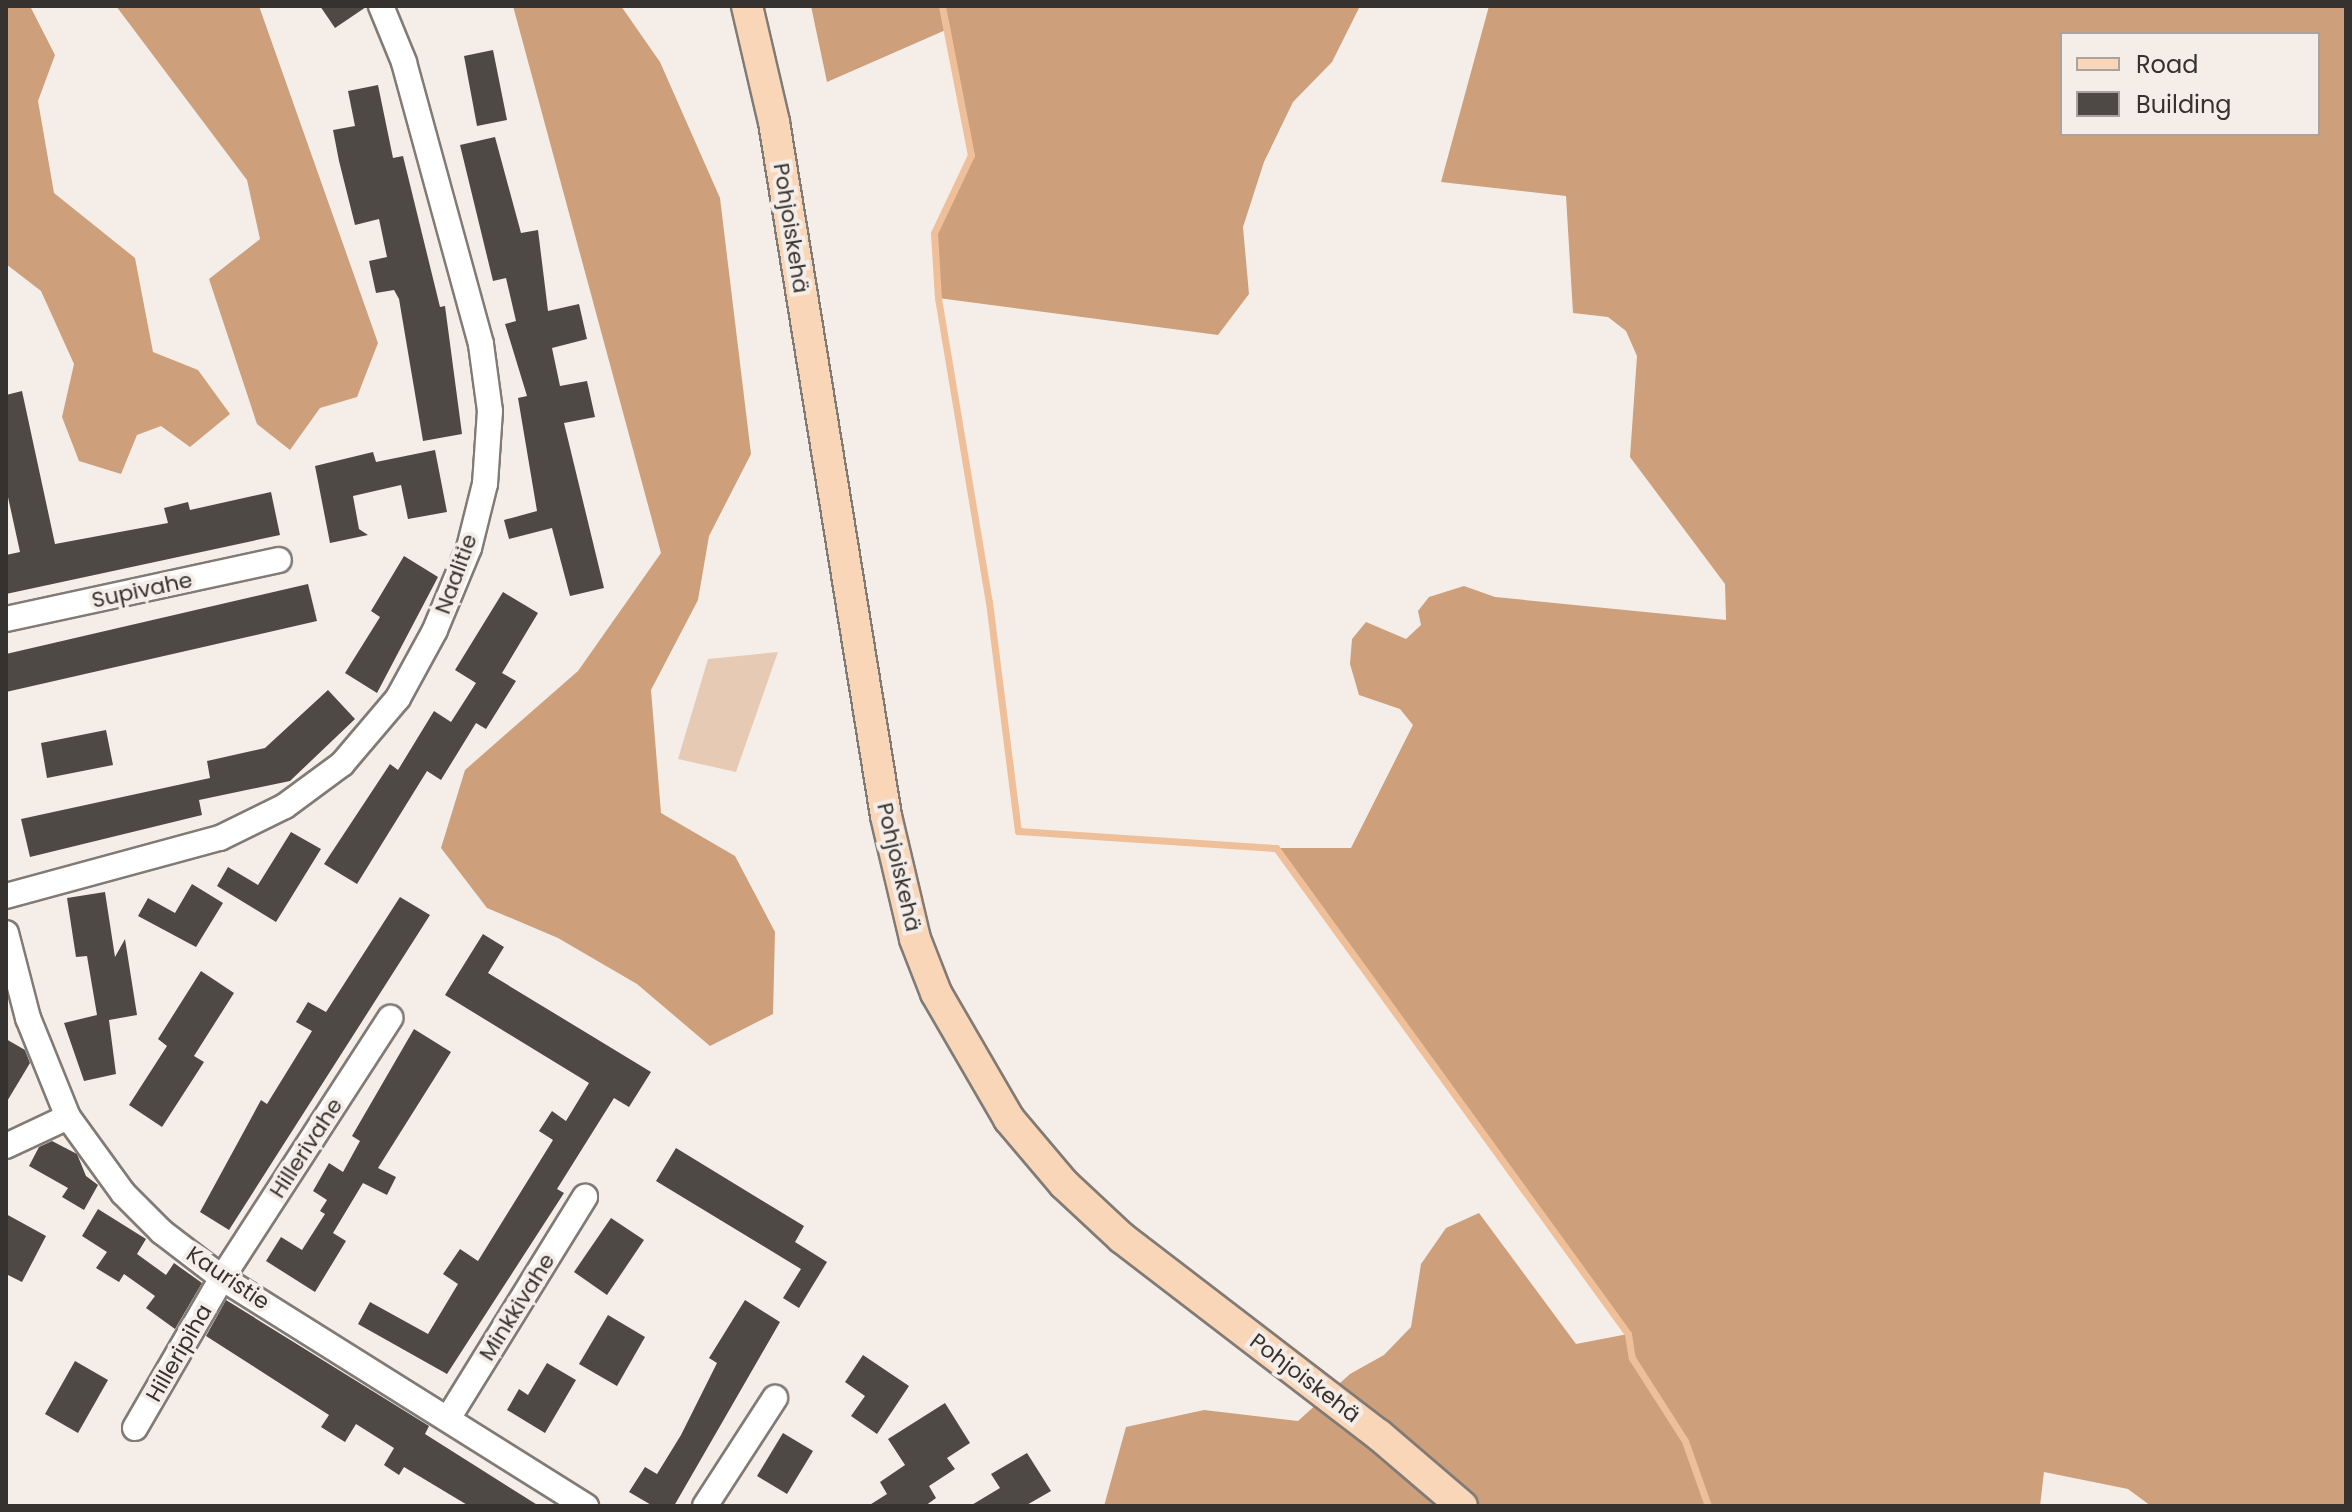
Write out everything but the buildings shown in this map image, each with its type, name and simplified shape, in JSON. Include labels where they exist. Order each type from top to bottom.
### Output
[{"type":"main road","name":"Pohjoiskehä","points":[[747,6],[774,122],[886,816],[915,939],[936,993],[1009,1119],[1064,1184],[1122,1238],[1379,1435],[1462,1506]]},
{"type":"street","name":"Naalitie","points":[[6,896],[220,838],[285,806],[342,764],[398,698],[435,630],[469,548],[485,484],[490,411],[481,344],[404,62],[381,6]]},
{"type":"street","name":"Supivahe","points":[[6,619],[279,560]]},
{"type":"street","name":"Kauristie","points":[[6,933],[28,1018],[68,1117],[123,1193],[222,1278],[449,1417],[586,1506]]},
{"type":"street","name":"Hillerivahe","points":[[222,1278],[390,1018]]},
{"type":"street","points":[[6,1146],[68,1117]]},
{"type":"street","name":"Minkkivahe","points":[[449,1417],[585,1197]]},
{"type":"street","name":"Hilleripiha","points":[[135,1428],[222,1278]]},
{"type":"street","points":[[705,1506],[775,1398]]},
{"type":"shaded area","points":[[6,6],[30,6],[55,55],[38,101],[54,193],[135,258],[153,352],[198,370],[230,414],[190,447],[161,426],[137,435],[121,474],[79,461],[62,417],[74,364],[41,291],[6,264]]},
{"type":"shaded area","points":[[116,6],[259,6],[378,343],[357,397],[320,408],[290,450],[257,424],[209,279],[260,239],[247,180]]},
{"type":"shaded area","points":[[513,6],[621,6],[660,62],[720,198],[751,454],[709,536],[698,600],[651,690],[661,813],[735,856],[775,932],[773,1014],[710,1046],[637,984],[558,938],[487,908],[441,848],[465,770],[578,671],[661,553]]},
{"type":"shaded area","points":[[811,6],[1360,6],[1332,62],[1293,102],[1264,162],[1243,227],[1249,294],[1218,335],[938,298],[934,233],[971,155],[948,29],[827,82]]},
{"type":"shaded area","points":[[1489,6],[2346,6],[2346,1506],[2151,1506],[2128,1489],[2044,1472],[2040,1506],[1104,1506],[1126,1427],[1204,1410],[1298,1421],[1350,1374],[1384,1355],[1411,1327],[1421,1264],[1446,1228],[1479,1213],[1576,1344],[1628,1334],[1276,848],[1351,848],[1413,725],[1400,709],[1359,695],[1350,664],[1352,639],[1366,622],[1406,639],[1421,625],[1418,611],[1429,597],[1464,586],[1495,597],[1726,620],[1725,584],[1630,457],[1637,356],[1626,331],[1608,317],[1573,313],[1566,196],[1441,182]]},
{"type":"shaded area","points":[[778,652],[736,772],[678,759],[708,659]]},
{"type":"waterway","points":[[942,6],[971,155],[934,233],[938,298],[989,602],[1018,831],[1276,848],[1628,1334],[1632,1358],[1685,1441],[1708,1506]]}]
